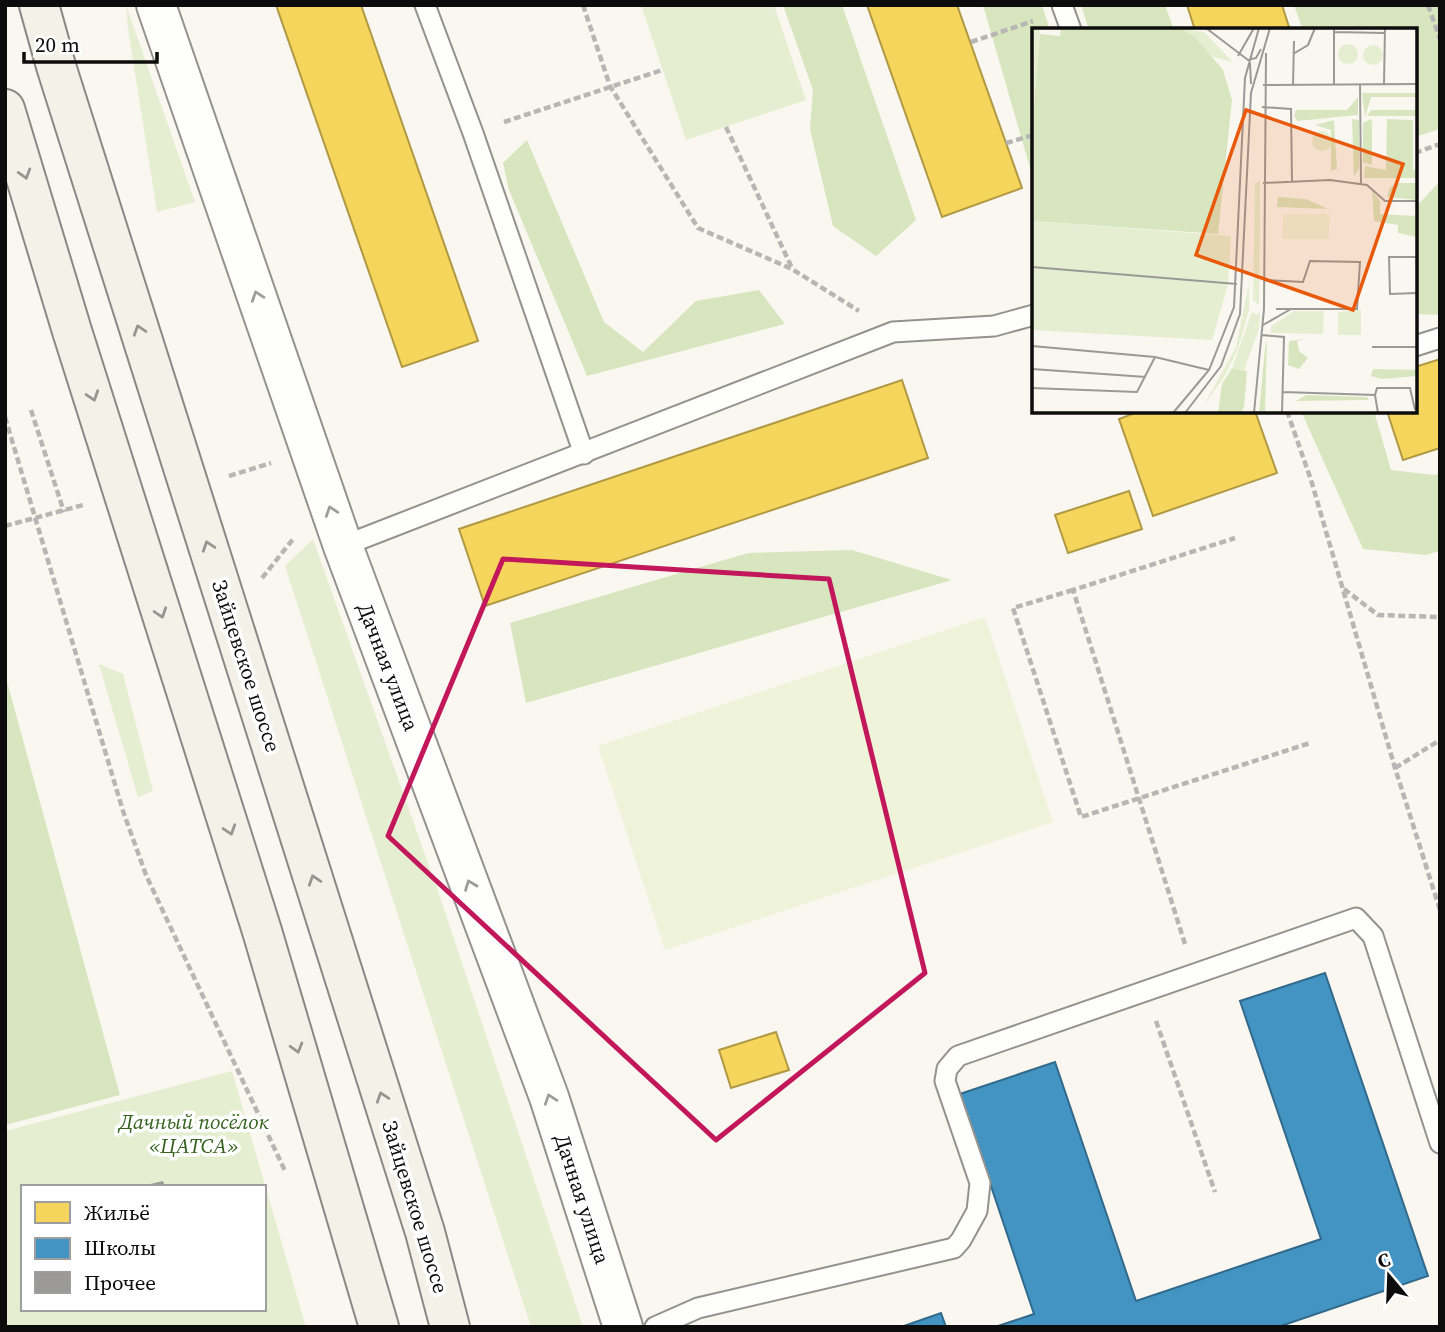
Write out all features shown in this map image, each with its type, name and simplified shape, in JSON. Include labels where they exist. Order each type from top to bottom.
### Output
[{"type":"main road","name":"Зайцевское шоссе","points":[[39,5],[64,92],[425,1232],[450,1327]]},
{"type":"main road","points":[[5,109],[72,331],[262,931],[379,1327]]},
{"type":"street","name":"Дачная улица","points":[[156,5],[343,546],[549,1097],[623,1327]]},
{"type":"lane","points":[[425,5],[473,133],[584,454]]},
{"type":"lane","points":[[1063,8],[1070,28]]},
{"type":"lane","points":[[343,546],[892,332],[994,326],[1032,316]]},
{"type":"lane","points":[[1417,345],[1440,338]]},
{"type":"lane","points":[[654,1327],[698,1308],[954,1248],[977,1211],[980,1184],[945,1081],[947,1069],[958,1056],[1356,918],[1373,936],[1440,1143]]},
{"type":"path","points":[[583,5],[610,86],[698,228],[792,269],[892,332]]},
{"type":"path","points":[[1428,5],[1440,39]]},
{"type":"path","points":[[971,42],[1063,8]]},
{"type":"path","points":[[473,133],[610,86],[663,71]]},
{"type":"path","points":[[726,127],[792,269]]},
{"type":"path","points":[[1006,143],[1032,136]]},
{"type":"path","points":[[1417,152],[1440,145]]},
{"type":"path","points":[[31,410],[64,512]]},
{"type":"path","points":[[1288,413],[1311,480],[1395,768],[1440,910]]},
{"type":"path","points":[[5,417],[122,811],[146,875],[290,1181]]},
{"type":"path","points":[[224,477],[272,463]]},
{"type":"path","points":[[5,526],[64,512],[90,502]]},
{"type":"path","points":[[257,584],[297,535]]},
{"type":"path","points":[[1235,538],[1013,608],[1081,817],[1310,743]]},
{"type":"path","points":[[1343,589],[1378,615],[1440,617]]},
{"type":"path","points":[[1073,590],[1187,949],[1146,990],[1215,1192]]},
{"type":"path","points":[[1395,768],[1440,740]]},
{"type":"highlighted area","points":[[503,559],[829,579],[925,973],[716,1140],[388,836]]},
{"type":"green space","points":[[126,5],[195,202],[157,212],[128,29]]},
{"type":"green space","points":[[641,5],[774,5],[806,100],[686,140]]},
{"type":"green space","points":[[783,5],[842,5],[916,220],[876,256],[833,226],[810,129],[813,90]]},
{"type":"green space","points":[[983,5],[1042,5],[1049,28],[1032,28],[1032,172]]},
{"type":"green space","points":[[1081,5],[1165,5],[1173,28],[1088,28]]},
{"type":"green space","points":[[1294,5],[1440,5],[1440,129],[1417,136],[1417,28],[1302,28]]},
{"type":"green space","points":[[527,140],[604,322],[643,352],[696,301],[759,290],[785,324],[587,376],[509,190],[503,163]]},
{"type":"green space","points":[[1440,181],[1440,315],[1417,314],[1417,206]]},
{"type":"green space","points":[[1302,413],[1375,413],[1391,470],[1434,475],[1440,473],[1440,551],[1426,555],[1363,549]]},
{"type":"green space","points":[[313,539],[439,894],[583,1327],[531,1327],[285,566]]},
{"type":"green space","points":[[852,550],[952,580],[526,703],[510,623],[748,553]]},
{"type":"green space","points":[[985,617],[1053,822],[665,950],[598,746]]},
{"type":"green space","points":[[99,664],[123,674],[153,791],[138,797]]},
{"type":"green space","points":[[5,674],[120,1095],[5,1125]]},
{"type":"green space","name":"Дачный посёлок «ЦАТСА»","points":[[232,1071],[265,1185],[21,1185],[21,1311],[266,1311],[266,1189],[306,1327],[5,1327],[5,1131]]},
{"type":"building: Жильё","points":[[276,5],[361,5],[478,341],[402,367]]},
{"type":"building: Жильё","points":[[867,5],[957,5],[1022,188],[942,217]]},
{"type":"building: Жильё","points":[[1187,5],[1282,5],[1289,28],[1194,28]]},
{"type":"building: Жильё","points":[[1440,359],[1440,448],[1403,460],[1388,413],[1417,413],[1417,366]]},
{"type":"building: Жильё","points":[[902,380],[928,458],[485,606],[459,529]]},
{"type":"building: Жильё","points":[[1135,413],[1256,413],[1277,473],[1153,516],[1119,419]]},
{"type":"building: Жильё","points":[[1129,491],[1142,529],[1068,553],[1055,515]]},
{"type":"building: Жильё","points":[[776,1032],[789,1070],[731,1088],[719,1050]]},
{"type":"building: Школы","points":[[1325,973],[1428,1276],[1278,1327],[995,1327],[1034,1314],[960,1094],[1055,1062],[1136,1301],[1321,1239],[1240,1001]]},
{"type":"building: Школы","points":[[941,1313],[946,1327],[901,1327]]},
{"type":"building: Прочее","points":[[163,1181],[164,1185],[146,1185]]}]
